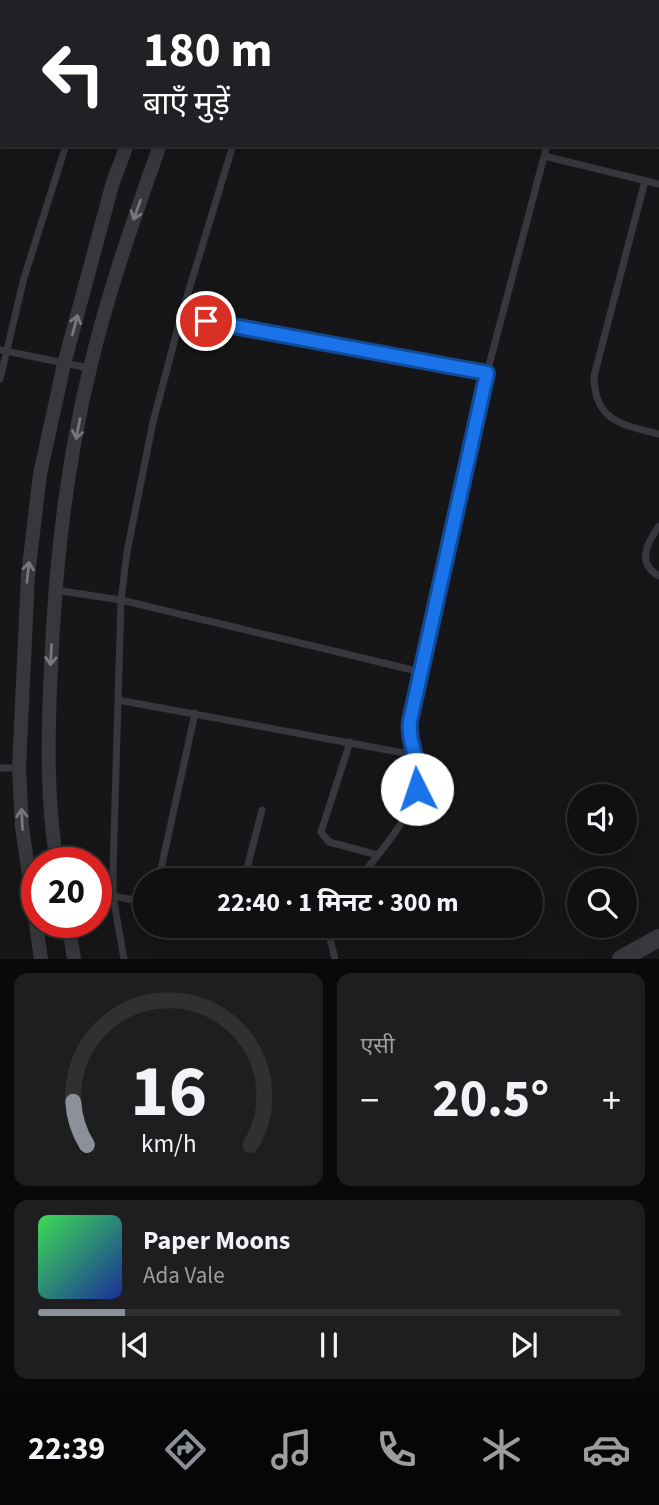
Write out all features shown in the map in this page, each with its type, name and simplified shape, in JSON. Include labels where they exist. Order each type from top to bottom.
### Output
[{"type":"street","points":[[41,959],[22,827],[19,768],[28,575],[40,474],[64,365],[113,182],[126,147]]},
{"type":"street","points":[[56,847],[49,773],[54,590],[66,492],[89,368],[132,224],[159,147]]},
{"type":"street","points":[[71,938],[74,959]]},
{"type":"street","points":[[621,959],[659,938]]},
{"type":"lane","points":[[0,379],[3,351],[65,147]]},
{"type":"lane","points":[[124,959],[113,896],[121,600],[127,552],[153,422],[181,316],[232,147]]},
{"type":"lane","points":[[368,868],[417,789],[421,777],[408,736],[487,373],[547,147]]},
{"type":"lane","points":[[544,156],[659,184]]},
{"type":"lane","points":[[645,181],[594,376],[594,393],[599,405],[609,416],[625,425],[659,434]]},
{"type":"lane","points":[[181,316],[487,373]]},
{"type":"lane","points":[[3,351],[89,368]]},
{"type":"lane","points":[[659,526],[650,540],[645,560],[648,567],[659,576]]},
{"type":"lane","points":[[54,590],[121,600],[421,672]]},
{"type":"lane","points":[[118,700],[415,755]]},
{"type":"lane","points":[[161,868],[195,713]]},
{"type":"lane","points":[[350,742],[321,832],[329,842],[378,855]]},
{"type":"lane","points":[[0,768],[19,768]]},
{"type":"lane","points":[[247,868],[262,810]]},
{"type":"lane","points":[[113,896],[133,900]]},
{"type":"lane","points":[[330,938],[335,959]]},
{"type":"route","points":[[206,321],[487,373],[410,721],[408,736],[421,777],[417,789]]}]
